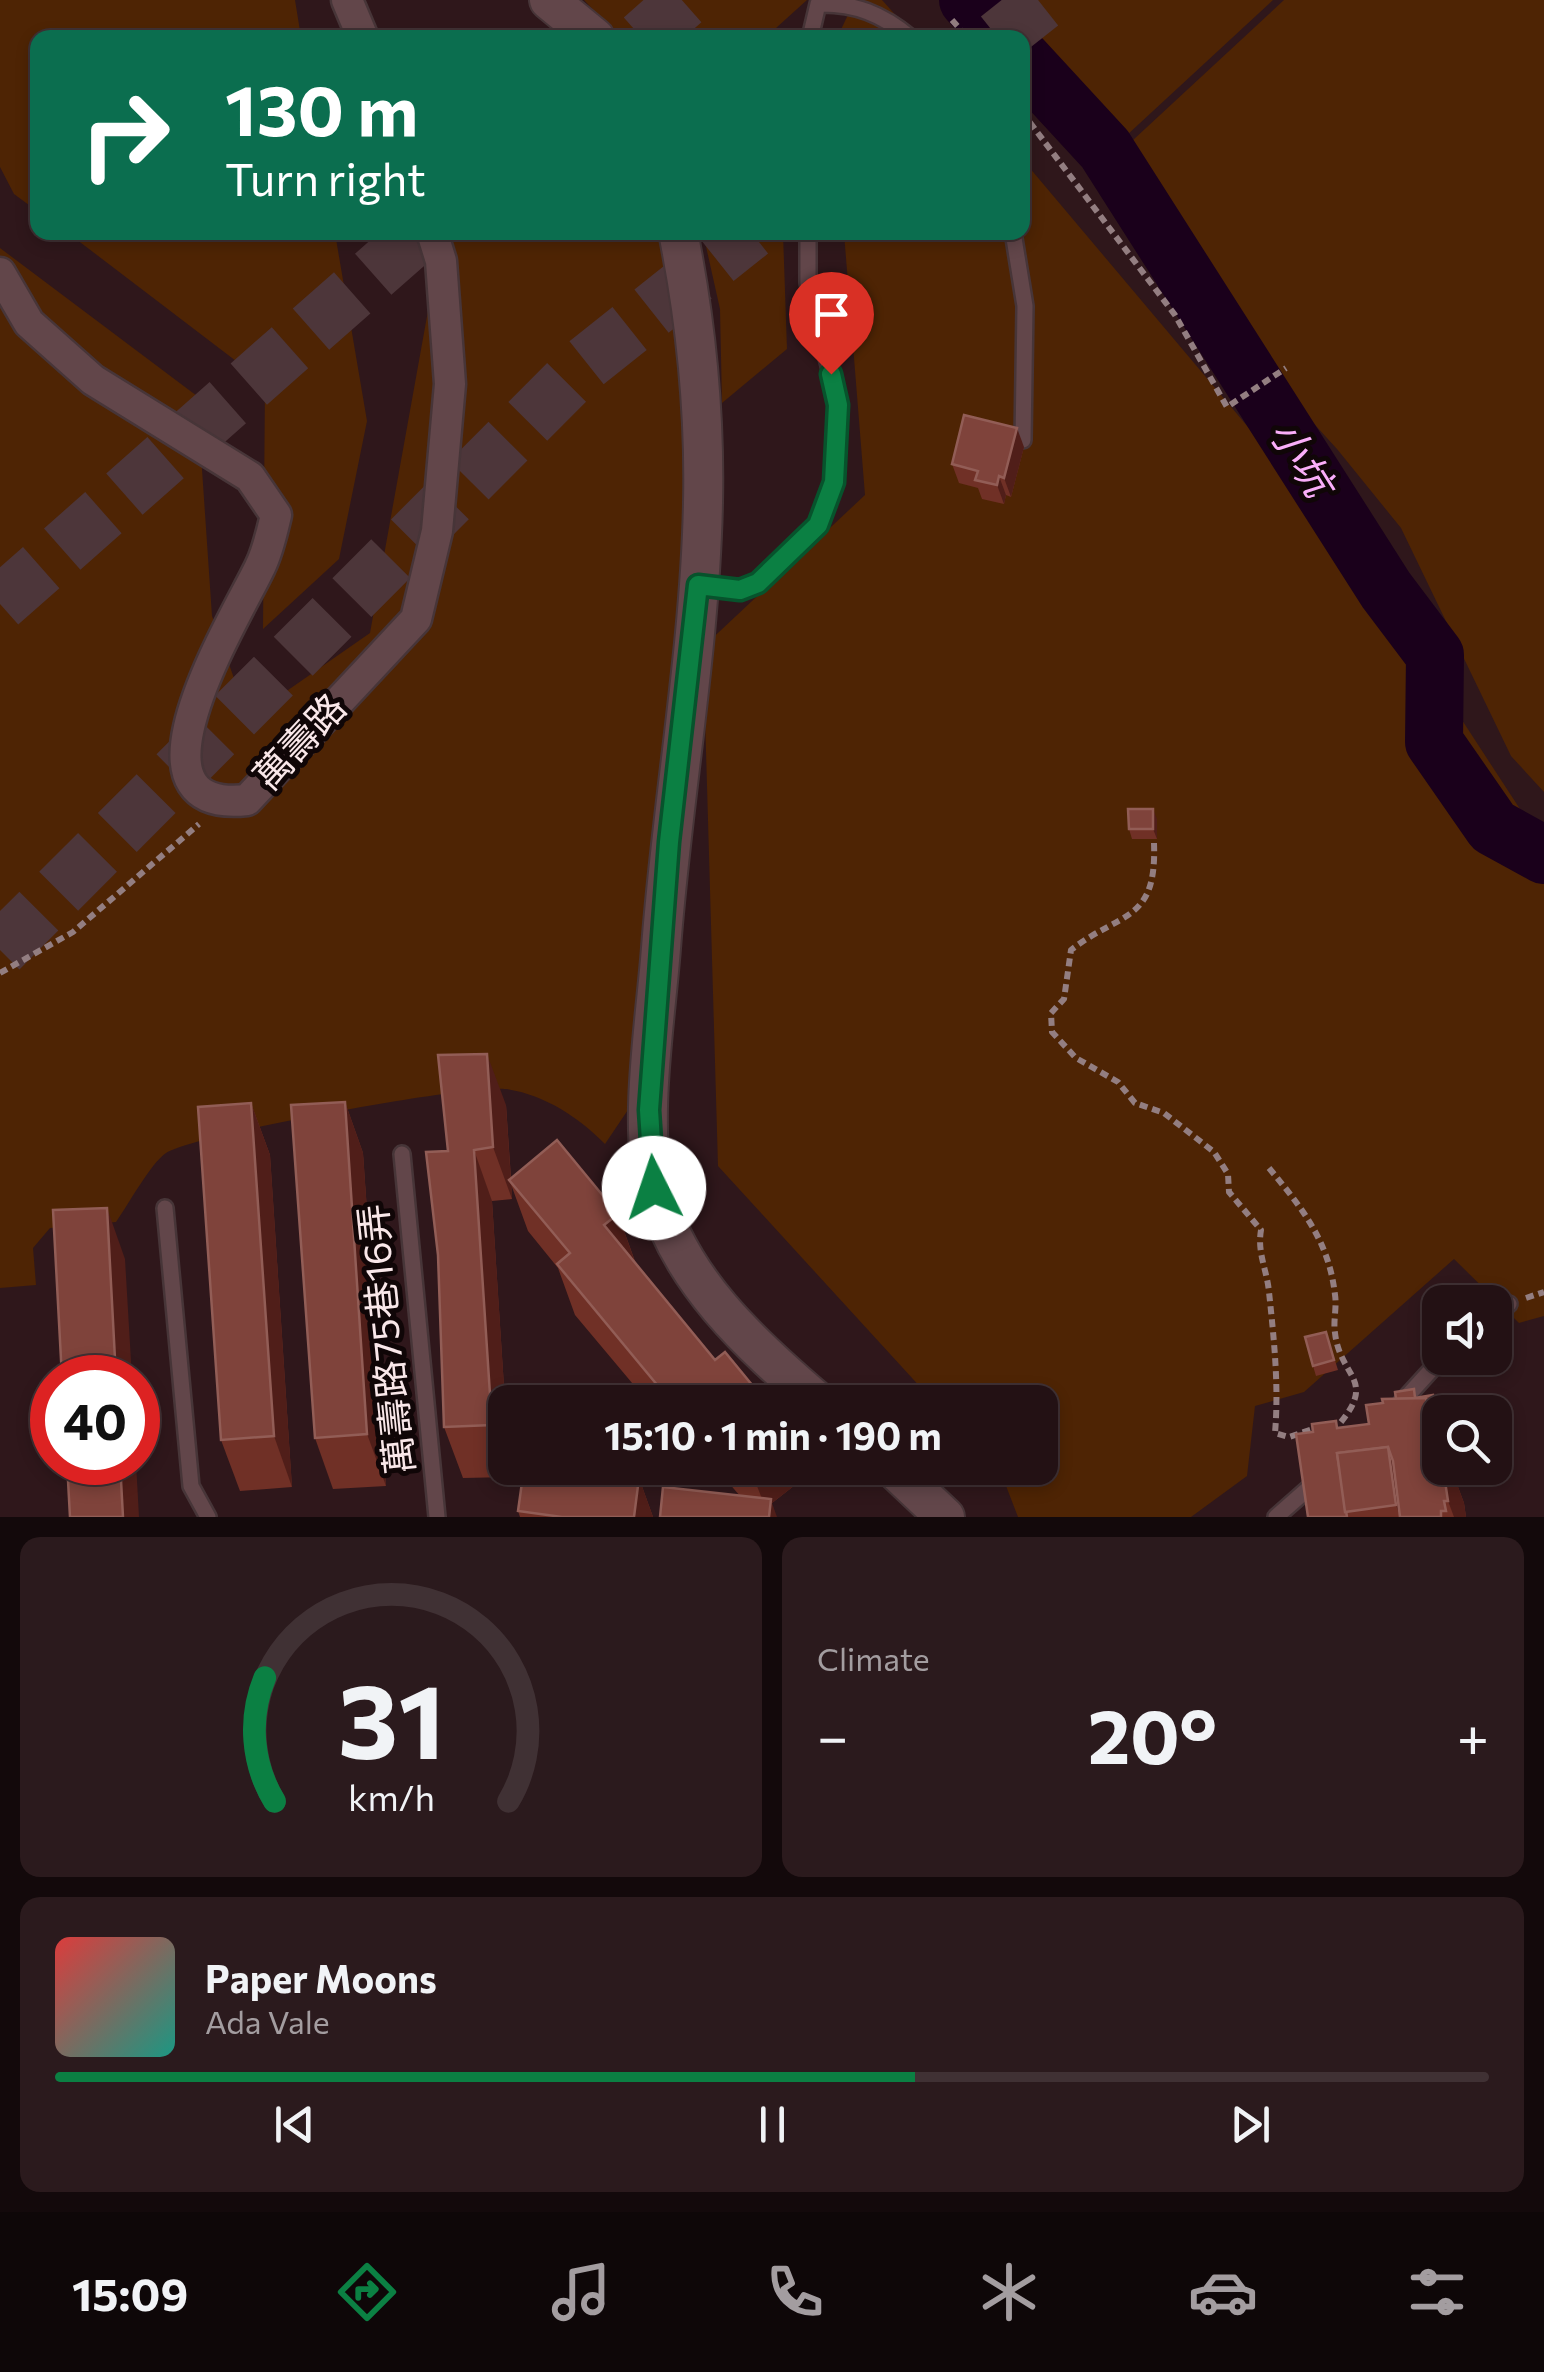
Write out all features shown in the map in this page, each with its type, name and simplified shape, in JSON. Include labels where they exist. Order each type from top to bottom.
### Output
[{"type":"street","points":[[347,0],[360,30]]},
{"type":"street","points":[[549,0],[585,30]]},
{"type":"street","name":"萬壽路","points":[[0,274],[30,323],[94,380],[250,477],[276,515],[263,562],[197,688],[188,733],[186,770],[200,791],[222,803],[247,800],[416,619],[438,531],[449,402],[442,261],[435,240]]},
{"type":"street","points":[[680,240],[693,307],[702,405],[698,585],[669,842],[649,1110],[654,1188],[684,1253],[711,1296],[743,1338],[798,1385]]},
{"type":"street","points":[[911,1485],[944,1517]]},
{"type":"lane","points":[[812,30],[818,4],[841,3],[886,17],[901,30]]},
{"type":"lane","points":[[698,585],[740,590],[758,583],[818,525],[834,482],[838,405],[808,282],[808,240]]},
{"type":"lane","points":[[1014,240],[1024,306],[1023,440]]},
{"type":"lane","name":"萬壽路75巷16弄","points":[[402,1154],[437,1517]]},
{"type":"lane","points":[[164,1208],[191,1486],[208,1517]]},
{"type":"lane","points":[[1392,1412],[1426,1375]]},
{"type":"lane","points":[[1281,1515],[1352,1450]]},
{"type":"path","points":[[952,20],[961,30]]},
{"type":"path","points":[[1030,123],[1175,316],[1228,407],[1286,368]]},
{"type":"path","points":[[0,973],[73,932],[222,803]]},
{"type":"path","points":[[1154,843],[1151,890],[1140,905],[1122,922],[1071,950],[1064,999],[1052,1014],[1052,1032],[1076,1058],[1118,1082],[1135,1103],[1164,1112],[1214,1152],[1228,1174],[1228,1192],[1261,1230],[1258,1246],[1269,1292],[1278,1385],[1275,1432],[1289,1437],[1341,1422],[1358,1401],[1359,1388],[1334,1335],[1335,1296],[1324,1243],[1308,1216],[1269,1168]]},
{"type":"path","points":[[1341,1422],[1352,1450]]},
{"type":"shaded area","points":[[0,0],[295,0],[300,30],[30,30],[30,206],[14,194],[0,167]]},
{"type":"shaded area","points":[[584,0],[807,0],[776,30],[612,30]]},
{"type":"shaded area","points":[[855,0],[882,0],[909,30],[841,30]]},
{"type":"shaded area","points":[[953,0],[1273,0],[1087,172],[1030,99],[1030,30],[977,30]]},
{"type":"shaded area","points":[[1284,0],[1544,0],[1544,792],[1511,756],[1401,528],[1337,449],[1091,179]]},
{"type":"shaded area","points":[[1030,168],[1350,548],[1544,846],[1544,1316],[1519,1323],[1512,1316],[1512,1285],[1480,1285],[1454,1259],[1304,1392],[1255,1406],[1247,1476],[1191,1517],[1018,1517],[1006,1485],[1058,1485],[1058,1385],[918,1385],[718,1166],[703,647],[865,495],[845,240],[1030,240]]},
{"type":"shaded area","points":[[77,240],[336,240],[367,421],[339,559],[263,629],[265,383]]},
{"type":"shaded area","points":[[441,240],[671,240],[689,335],[685,538],[638,1095],[605,1144],[560,1109],[534,1096],[506,1089],[390,1102],[188,1145],[160,1158],[116,1222],[50,1228],[33,1248],[36,1285],[0,1288],[0,248],[197,396],[212,616],[248,718],[370,633]]},
{"type":"shaded area","points":[[705,240],[783,240],[787,349],[722,403],[720,309]]},
{"type":"building","points":[[964,415],[1017,428],[1004,478],[999,476],[997,485],[975,480],[978,471],[952,464]]},
{"type":"building","points":[[1128,809],[1153,809],[1153,829],[1129,829]]},
{"type":"building","points":[[487,1054],[493,1147],[474,1150],[489,1385],[488,1425],[444,1427],[438,1255],[426,1152],[448,1151],[438,1055]]},
{"type":"building","points":[[345,1102],[367,1434],[315,1438],[291,1105]]},
{"type":"building","points":[[251,1103],[274,1436],[221,1440],[198,1107]]},
{"type":"building","points":[[557,1140],[618,1214],[604,1225],[715,1360],[725,1352],[752,1385],[657,1385],[557,1264],[570,1253],[509,1180]]},
{"type":"building","points":[[107,1208],[115,1355],[61,1355],[53,1210]]},
{"type":"building","points":[[1326,1332],[1334,1360],[1313,1366],[1305,1337]]},
{"type":"building","points":[[1414,1389],[1415,1398],[1422,1398],[1396,1399],[1395,1392]]},
{"type":"building","points":[[1422,1398],[1422,1485],[1446,1485],[1446,1511],[1441,1511],[1441,1517],[1400,1517],[1388,1447],[1337,1453],[1347,1517],[1308,1517],[1296,1434],[1313,1432],[1312,1424],[1336,1421],[1337,1428],[1369,1424],[1366,1405],[1383,1403],[1382,1399]]},
{"type":"building","points":[[1388,1447],[1396,1505],[1345,1512],[1337,1453]]},
{"type":"building","points":[[68,1485],[121,1485],[123,1517],[70,1517]]},
{"type":"building","points":[[522,1485],[638,1485],[634,1517],[562,1517],[518,1511]]},
{"type":"building","points":[[663,1487],[771,1499],[769,1517],[660,1517]]},
{"type":"waterway","name":"小坑","points":[[968,0],[995,30]]},
{"type":"waterway","name":"小坑","points":[[1030,68],[1105,149],[1386,590],[1435,655],[1434,742],[1493,827],[1544,855]]},
{"type":"tunnel","points":[[651,30],[685,0]]},
{"type":"tunnel","points":[[1008,30],[1046,0]]},
{"type":"tunnel","points":[[0,604],[412,240]]},
{"type":"tunnel","points":[[0,950],[585,364],[741,240]]},
{"type":"route","points":[[654,1188],[649,1110],[669,842],[698,585],[740,590],[758,583],[818,525],[834,482],[838,405],[831,374]]}]
